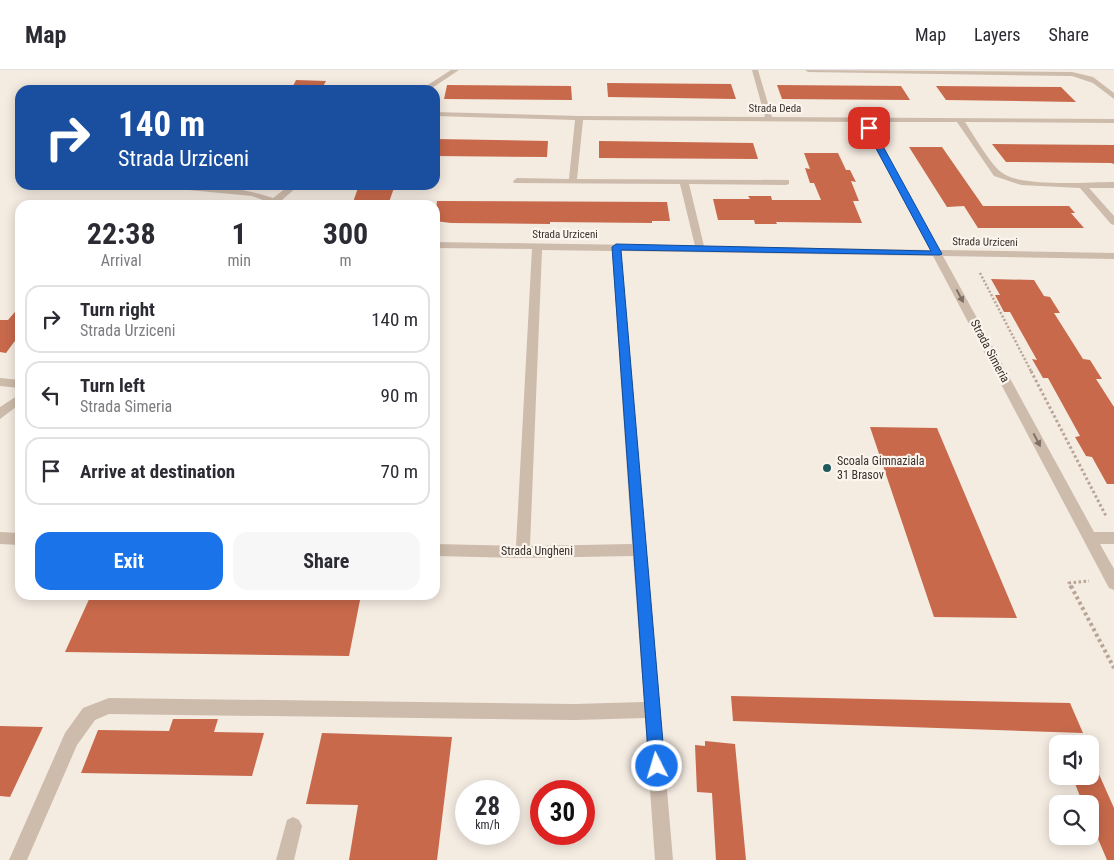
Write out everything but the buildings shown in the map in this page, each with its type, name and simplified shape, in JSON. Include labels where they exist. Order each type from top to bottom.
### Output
[{"type":"street","points":[[432,85],[456,70]]},
{"type":"street","points":[[755,70],[770,119]]},
{"type":"street","points":[[808,70],[1072,74],[1082,75],[1099,82],[1114,97]]},
{"type":"street","name":"Strada Deda","points":[[440,114],[579,118],[1114,121]]},
{"type":"street","points":[[573,181],[579,118]]},
{"type":"street","name":"Strada Simeria","points":[[864,120],[1113,581]]},
{"type":"street","points":[[959,120],[997,174],[1005,179],[1024,184],[1114,184]]},
{"type":"street","points":[[517,181],[786,182]]},
{"type":"street","points":[[684,182],[700,248]]},
{"type":"street","points":[[1081,184],[1114,222]]},
{"type":"street","points":[[215,190],[253,194],[266,200]]},
{"type":"street","points":[[276,200],[289,190]]},
{"type":"street","name":"Strada Urziceni","points":[[440,245],[1114,256]]},
{"type":"street","points":[[523,552],[537,247]]},
{"type":"street","points":[[616,247],[664,860]]},
{"type":"street","points":[[0,382],[15,384]]},
{"type":"street","points":[[0,414],[15,402]]},
{"type":"street","points":[[0,538],[15,539]]},
{"type":"street","points":[[1090,538],[1114,538]]},
{"type":"street","name":"Strada Ungheni","points":[[440,550],[523,552],[640,550]]},
{"type":"street","points":[[18,860],[71,739],[89,714],[108,706],[574,712],[652,710]]},
{"type":"street","points":[[285,860],[294,826]]},
{"type":"path","points":[[965,254],[979,272],[1110,522]]},
{"type":"path","points":[[1113,581],[1069,583],[1114,668]]},
{"type":"place","name":"Scoala Gimnaziala 31 Brasov","points":[[827,468]]},
{"type":"route","points":[[657,766],[616,247],[937,254],[869,128]]}]
